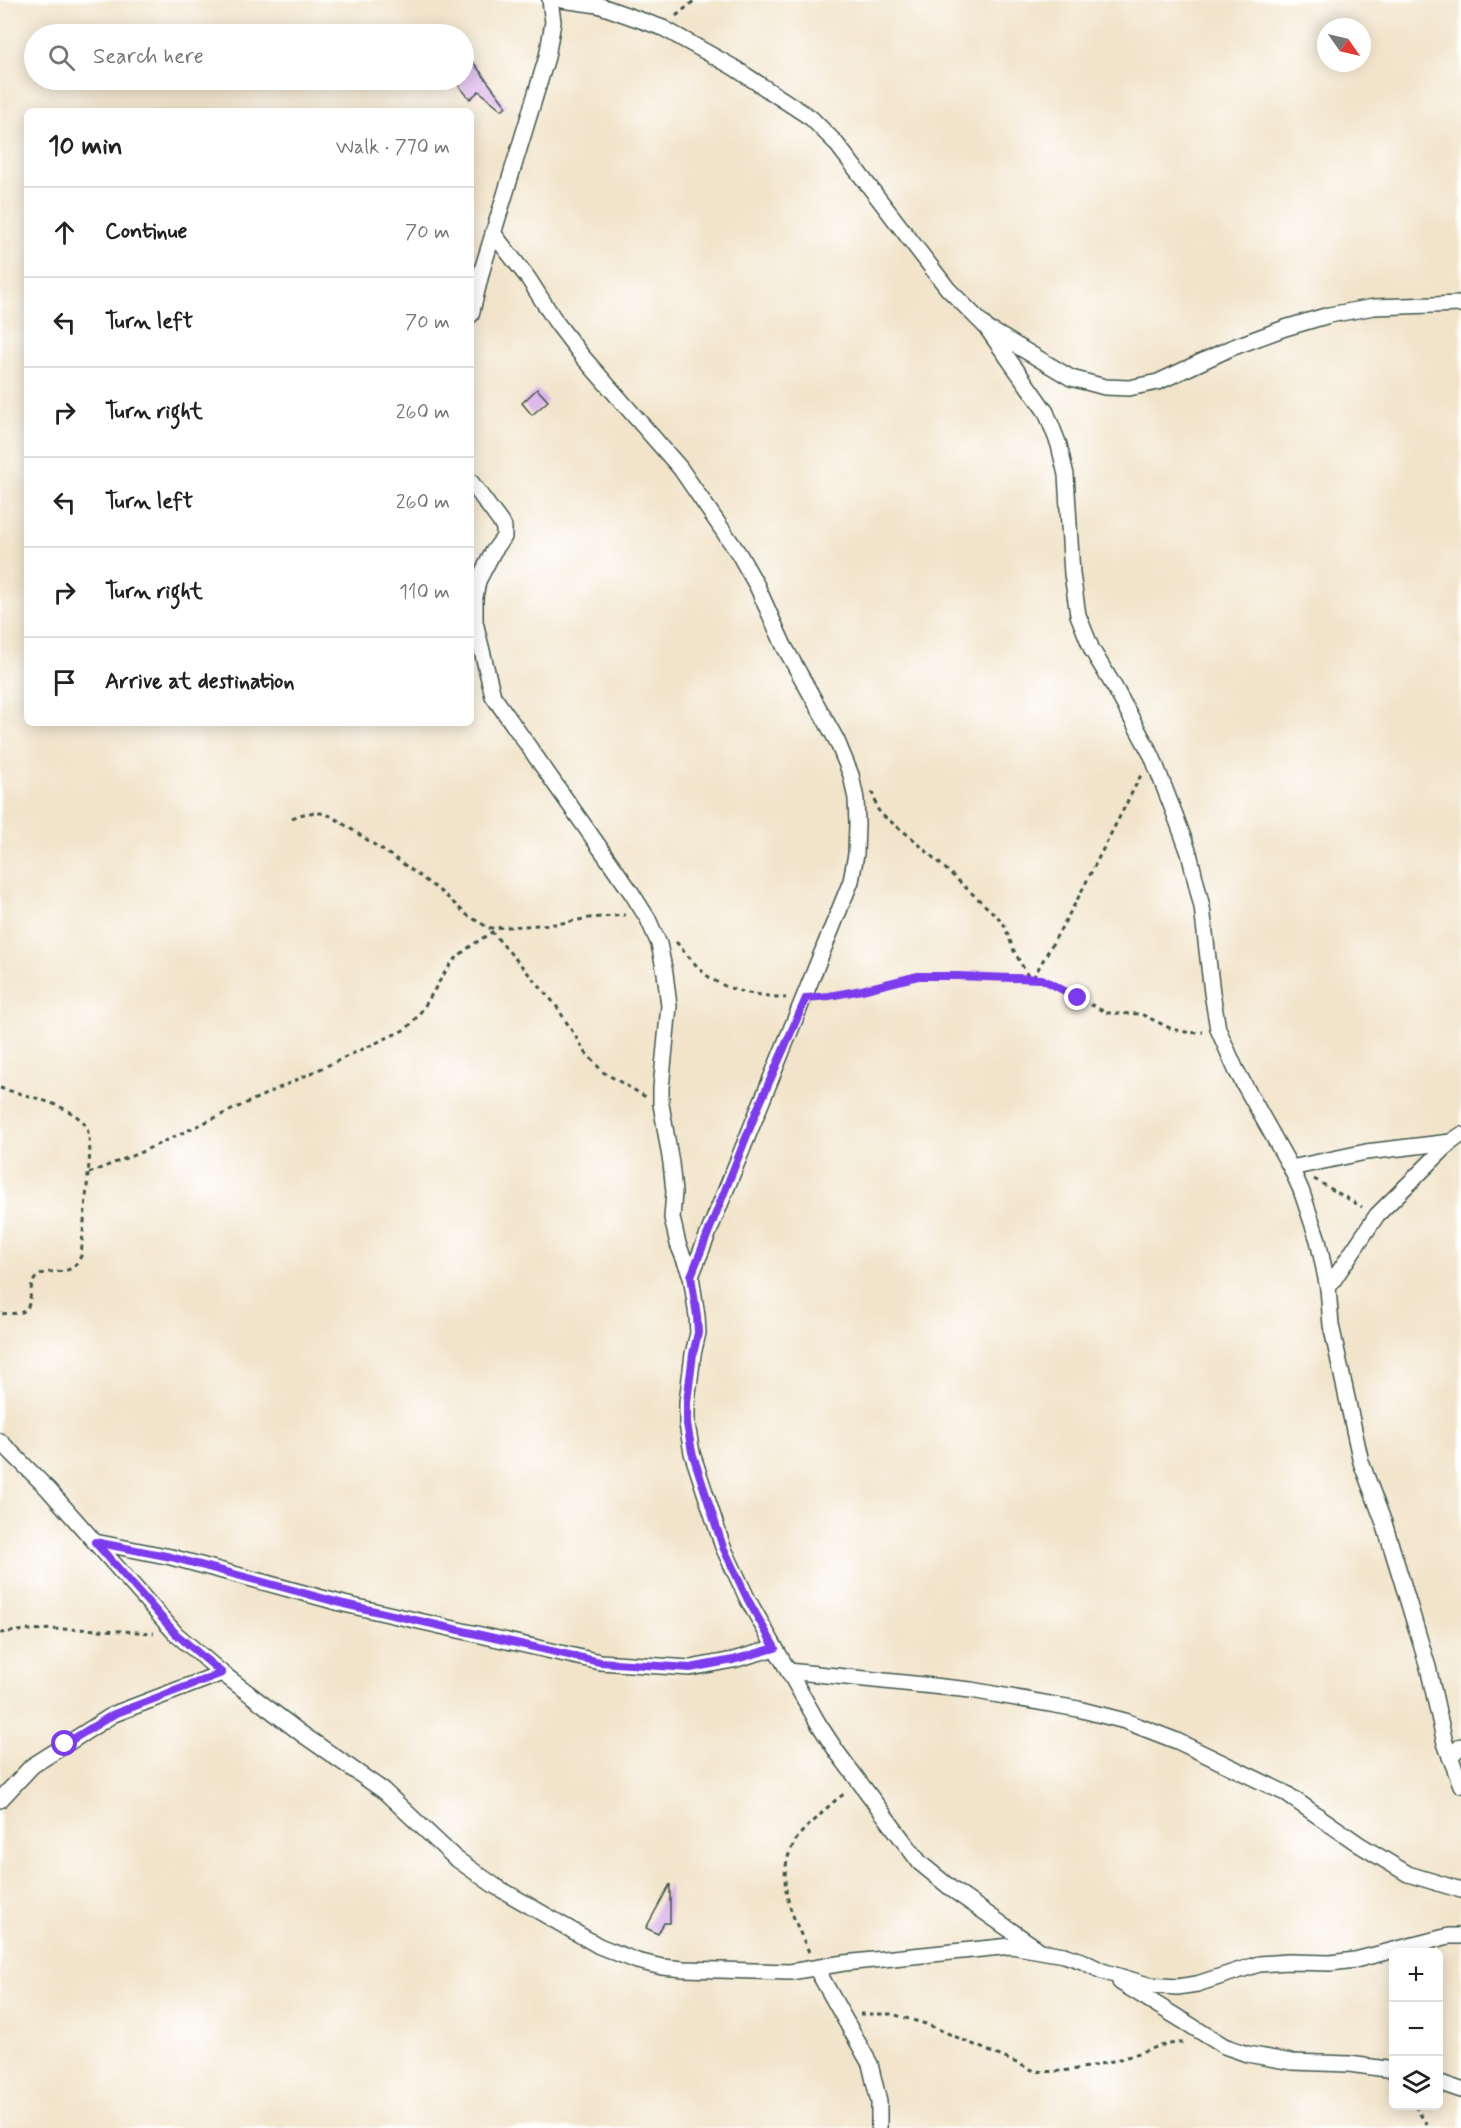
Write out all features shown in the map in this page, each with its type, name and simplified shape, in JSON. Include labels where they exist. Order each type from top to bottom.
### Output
[{"type":"street","points":[[474,304],[493,233],[547,57],[553,22],[550,0]]},
{"type":"street","points":[[562,0],[598,5],[663,28],[732,67],[811,118],[835,142],[948,289],[986,327],[1046,412],[1059,445],[1066,475],[1072,574],[1078,615],[1092,650],[1152,756],[1189,853],[1202,907],[1218,1029],[1236,1070],[1295,1167],[1318,1240],[1328,1288],[1334,1336],[1361,1462],[1384,1522],[1428,1666],[1445,1743],[1456,1751],[1461,1785]]},
{"type":"street","points":[[493,233],[528,278],[556,322],[582,356],[680,468],[739,554],[757,586],[784,646],[837,741],[851,775],[856,799],[856,855],[844,901],[691,1276]]},
{"type":"street","points":[[986,327],[1071,378],[1105,387],[1130,388],[1158,382],[1242,344],[1329,315],[1374,307],[1461,304]]},
{"type":"street","points":[[474,486],[504,527],[504,537],[493,552],[478,581],[475,597],[475,622],[493,696],[631,892],[648,919],[659,944],[669,1006],[661,1104],[674,1192],[672,1218],[678,1245],[691,1276],[698,1333],[687,1402],[687,1424],[692,1452],[723,1547],[748,1600],[824,1733],[920,1863],[953,1890],[1039,1950]]},
{"type":"street","points":[[1295,1167],[1366,1152],[1456,1139]]},
{"type":"street","points":[[1328,1288],[1377,1215],[1456,1139]]},
{"type":"street","points":[[0,1441],[48,1489],[176,1634],[222,1673],[302,1734],[384,1791],[455,1858],[495,1886],[599,1946],[637,1961],[662,1967],[755,1972],[790,1972],[855,1962],[1011,1946],[1039,1950],[1082,1961],[1102,1971],[1185,2024],[1232,2049],[1292,2062],[1349,2064],[1389,2069]]},
{"type":"street","points":[[95,1542],[171,1557],[344,1604],[600,1662],[690,1668],[733,1660],[775,1648]]},
{"type":"street","points":[[788,1671],[971,1690],[1078,1709],[1125,1721],[1194,1749],[1285,1793],[1360,1845],[1407,1874],[1461,1890]]},
{"type":"street","points":[[0,1800],[32,1766],[114,1714],[222,1673]]},
{"type":"street","points":[[1102,1971],[1148,1985],[1177,1987],[1197,1984],[1258,1964],[1330,1963],[1355,1960],[1449,1936],[1461,1936]]},
{"type":"street","points":[[816,1968],[870,2064],[879,2102],[879,2128]]},
{"type":"street","points":[[1443,2084],[1461,2090]]},
{"type":"path","points":[[663,28],[695,0]]},
{"type":"path","points":[[1031,978],[1076,902],[1152,756]]},
{"type":"path","points":[[851,775],[875,796],[876,807],[882,815],[912,838],[1004,922],[1014,951],[1031,978]]},
{"type":"path","points":[[292,818],[309,811],[333,817],[402,863],[445,895],[467,915],[489,928],[555,1004],[586,1053],[603,1072],[638,1094],[661,1104]]},
{"type":"path","points":[[489,928],[557,924],[624,915],[648,919]]},
{"type":"path","points":[[89,1173],[139,1153],[406,1029],[418,1018],[452,963],[466,948],[492,932]]},
{"type":"path","points":[[672,936],[709,977],[725,986],[752,994],[790,998],[829,996],[918,976],[1031,978],[1048,981],[1107,1013],[1141,1014],[1161,1025],[1190,1034],[1218,1029]]},
{"type":"path","points":[[0,1088],[61,1108],[77,1116],[86,1126],[89,1136],[89,1173],[81,1256],[78,1263],[63,1273],[41,1275],[35,1279],[32,1283],[30,1305],[24,1311],[0,1314]]},
{"type":"path","points":[[1295,1167],[1320,1184],[1377,1215]]},
{"type":"path","points":[[0,1633],[28,1629],[76,1628],[176,1634]]},
{"type":"path","points":[[816,1968],[784,1889],[788,1859],[798,1836],[836,1799],[861,1784]]},
{"type":"path","points":[[843,2014],[892,2014],[926,2024],[1035,2071],[1054,2073],[1106,2063],[1165,2044],[1194,2043]]},
{"type":"path","points":[[1418,2110],[1429,2128]]},
{"type":"building","points":[[474,63],[506,106],[502,110],[479,91],[470,99],[462,90],[474,90]]},
{"type":"building","points":[[537,389],[548,401],[532,415],[522,403]]},
{"type":"building","points":[[670,1884],[670,1923],[664,1923],[658,1934],[646,1928]]},
{"type":"route","points":[[65,1744],[114,1714],[222,1673],[176,1634],[95,1542],[171,1557],[344,1604],[600,1662],[690,1668],[733,1660],[775,1648],[748,1600],[723,1547],[692,1452],[687,1424],[687,1402],[698,1333],[691,1276],[757,1110],[806,998],[862,990],[918,976],[1042,979],[1078,998]]}]
